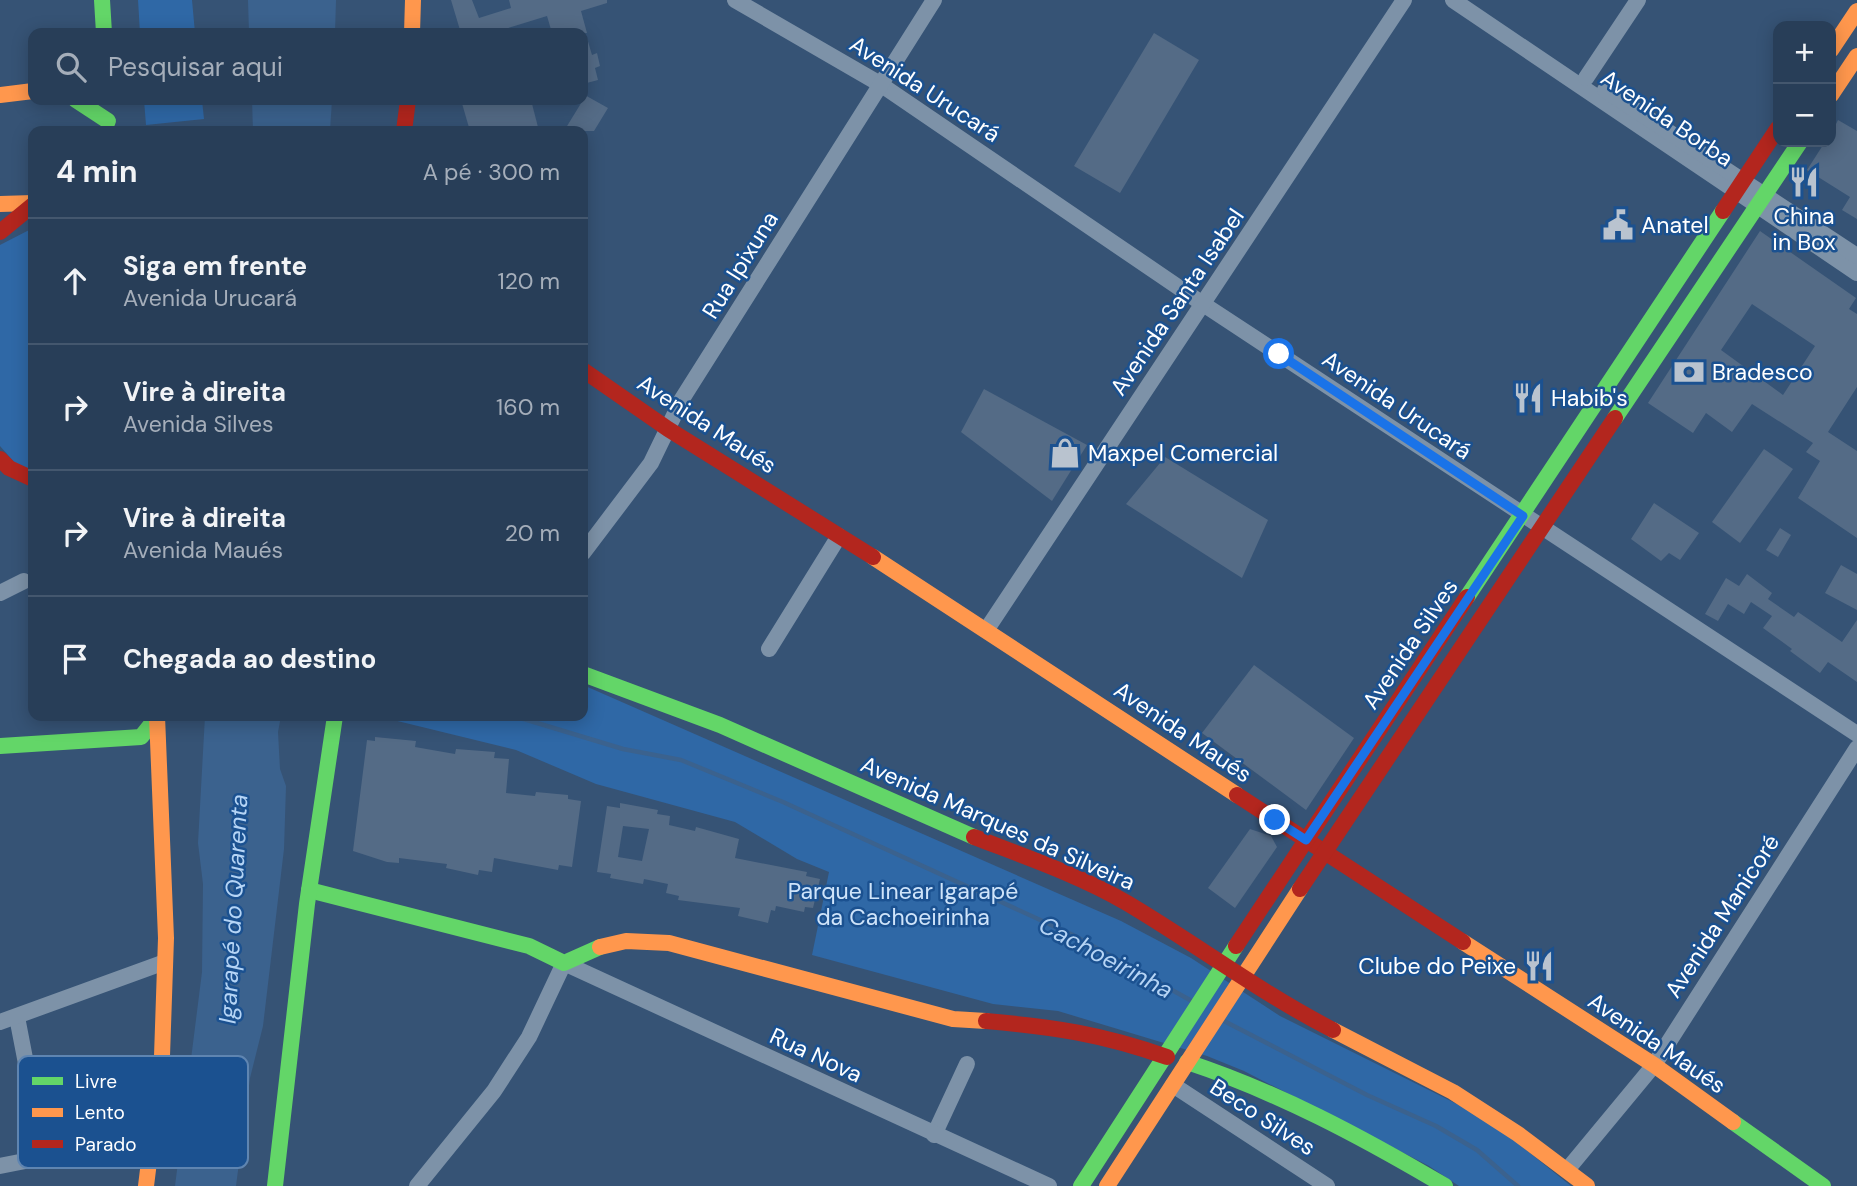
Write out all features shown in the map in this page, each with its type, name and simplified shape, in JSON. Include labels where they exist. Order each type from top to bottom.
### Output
[{"type":"street","points":[[102,0],[104,28]]},
{"type":"street","points":[[412,28],[413,0]]},
{"type":"street","name":"Avenida Urucará","points":[[735,0],[880,84],[1203,304],[1857,734]]},
{"type":"street","name":"Rua Ipixuna","points":[[588,547],[635,488],[682,399],[934,0]]},
{"type":"street","name":"Avenida Santa Isabel","points":[[987,629],[1404,0]]},
{"type":"street","name":"Avenida Borba","points":[[1453,0],[1761,201],[1857,256]]},
{"type":"street","name":"Avenida Borba","points":[[1472,0],[1739,187]]},
{"type":"street","points":[[1586,78],[1638,0]]},
{"type":"street","points":[[1836,42],[1857,11]]},
{"type":"street","points":[[1836,88],[1857,56]]},
{"type":"street","points":[[0,95],[28,92]]},
{"type":"street","points":[[82,105],[108,126]]},
{"type":"street","points":[[107,105],[108,126]]},
{"type":"street","points":[[405,126],[407,105]]},
{"type":"street","name":"Avenida Silves","points":[[1081,1186],[1215,978],[1773,136]]},
{"type":"street","name":"Avenida Silves","points":[[1107,1186],[1238,980],[1797,147]]},
{"type":"street","name":"Avenida Borba","points":[[1761,201],[1857,273]]},
{"type":"street","points":[[0,204],[28,204]]},
{"type":"street","points":[[0,232],[28,208]]},
{"type":"street","name":"Avenida Maués","points":[[588,373],[668,429],[987,629],[1324,852],[1654,1065],[1823,1186]]},
{"type":"street","points":[[0,458],[9,468],[28,477]]},
{"type":"street","points":[[769,649],[839,536]]},
{"type":"street","points":[[0,593],[24,581]]},
{"type":"street","name":"Avenida Marques da Silveira","points":[[588,676],[720,724],[961,832],[1061,870],[1125,902],[1226,964],[1238,980],[1333,1032],[1454,1092],[1587,1186]]},
{"type":"street","points":[[0,746],[119,741],[141,737],[154,721]]},
{"type":"street","points":[[157,721],[165,962],[162,1056]]},
{"type":"street","points":[[275,1186],[309,890],[334,721]]},
{"type":"street","name":"Avenida Manicoré","points":[[1567,1170],[1654,1065],[1857,748]]},
{"type":"street","name":"Rua Nova","points":[[309,890],[529,946],[1049,1186]]},
{"type":"street","points":[[417,1186],[494,1091],[529,1037],[564,963],[610,942],[643,939],[669,943],[953,1019],[1059,1027],[1170,1050]]},
{"type":"street","points":[[0,1022],[165,962]]},
{"type":"street","points":[[17,1017],[25,1056]]},
{"type":"street","points":[[1189,1058],[1251,1083],[1381,1147],[1445,1186]]},
{"type":"street","points":[[934,1135],[967,1064]]},
{"type":"street","name":"Beco Silves","points":[[1173,1085],[1328,1186]]},
{"type":"street","points":[[0,1166],[18,1162]]},
{"type":"street","points":[[146,1186],[148,1168]]},
{"type":"green space","points":[[138,0],[192,0],[195,28],[140,28]]},
{"type":"green space","points":[[144,105],[203,105],[204,119],[146,125]]},
{"type":"green space","points":[[28,231],[28,472],[21,470],[0,446],[0,245]]},
{"type":"green space","name":"Parque Linear Igarapé da Cachoeirinha","points":[[588,687],[1121,921],[1191,958],[1280,1016],[1489,1120],[1571,1186],[1459,1186],[1429,1166],[1244,1071],[1207,1056],[1058,1011],[993,1004],[812,955],[829,872],[797,859],[735,822],[596,784],[516,750],[397,721],[588,721]]},
{"type":"water","points":[[248,0],[336,0],[335,28],[249,28]]},
{"type":"water","points":[[252,105],[332,105],[330,126],[253,126]]},
{"type":"water","name":"Igarapé do Quarenta","points":[[205,721],[280,721],[280,769],[286,786],[284,849],[263,1026],[248,1093],[248,1056],[191,1056],[202,972],[203,884],[198,843]]},
{"type":"water","points":[[177,1168],[238,1168],[236,1186],[175,1186]]},
{"type":"building","points":[[451,0],[472,0],[479,18],[511,8],[509,0],[607,0],[607,3],[581,11],[586,28],[551,28],[547,16],[508,28],[459,28]]},
{"type":"building","points":[[1154,33],[1199,60],[1120,193],[1074,166]]},
{"type":"building","points":[[588,41],[592,55],[597,53],[600,66],[595,68],[598,80],[588,83]]},
{"type":"building","points":[[588,97],[608,108],[594,131],[588,131],[588,126],[567,126],[580,105],[588,105]]},
{"type":"building","points":[[462,105],[532,105],[538,126],[469,126]]},
{"type":"building","points":[[1838,120],[1857,131],[1857,219],[1842,210],[1850,197],[1807,170],[1822,147],[1836,147]]},
{"type":"building","points":[[1760,231],[1856,298],[1849,309],[1857,314],[1857,387],[1828,432],[1857,451],[1857,538],[1798,498],[1820,461],[1806,452],[1813,443],[1752,404],[1732,432],[1706,413],[1693,433],[1648,403]],"holes":[[[1752,304],[1815,346],[1783,395],[1721,350]]]},
{"type":"building","points":[[984,389],[1087,445],[1052,501],[961,432]]},
{"type":"building","points":[[1764,449],[1793,469],[1740,543],[1712,522]]},
{"type":"building","points":[[1165,457],[1268,520],[1242,578],[1126,504]]},
{"type":"building","points":[[1654,503],[1699,533],[1680,560],[1669,553],[1661,561],[1631,539]]},
{"type":"building","points":[[1780,528],[1791,535],[1778,557],[1766,550]]},
{"type":"building","points":[[1841,565],[1857,574],[1857,610],[1825,593]]},
{"type":"building","points":[[1747,574],[1772,593],[1768,599],[1794,617],[1798,612],[1842,642],[1857,620],[1857,682],[1828,662],[1820,673],[1790,651],[1792,649],[1763,628],[1772,616],[1751,602],[1744,614],[1728,604],[1718,621],[1705,614],[1726,578],[1739,586]]},
{"type":"building","points":[[1254,665],[1354,738],[1306,810],[1202,733]]},
{"type":"building","points":[[375,737],[416,741],[415,747],[455,754],[456,749],[495,752],[494,758],[509,759],[506,793],[568,795],[568,799],[581,801],[572,867],[559,865],[558,870],[494,858],[492,872],[479,870],[478,875],[446,868],[447,864],[399,858],[399,863],[387,862],[353,851],[367,740],[375,741]]},
{"type":"building","points":[[620,803],[658,810],[657,814],[670,816],[669,825],[695,831],[696,827],[739,839],[735,858],[807,872],[806,876],[820,879],[813,908],[805,907],[804,912],[776,906],[775,911],[771,910],[768,923],[738,916],[740,908],[678,900],[679,896],[666,893],[668,884],[644,879],[643,884],[610,878],[611,874],[597,872],[607,806],[620,808]],"holes":[[[623,826],[649,829],[642,861],[618,857]]]},
{"type":"building","points":[[1250,829],[1271,836],[1277,847],[1235,908],[1208,888]]},
{"type":"waterway","name":"Cachoeirinha","points":[[531,721],[623,749],[681,760],[783,802],[1073,935],[1190,1000]]},
{"type":"waterway","name":"Cachoeirinha","points":[[1224,1021],[1367,1095],[1436,1126],[1477,1150],[1518,1186]]},
{"type":"traffic: fast","points":[[102,0],[104,28]]},
{"type":"traffic: fast","points":[[84,105],[108,121]]},
{"type":"traffic: fast","points":[[1615,418],[1797,147]]},
{"type":"traffic: fast","points":[[1467,597],[1723,211]]},
{"type":"traffic: fast","points":[[588,676],[720,725],[974,837]]},
{"type":"traffic: fast","points":[[0,746],[141,737],[154,721]]},
{"type":"traffic: fast","points":[[275,1186],[307,904],[334,721]]},
{"type":"traffic: fast","points":[[309,890],[529,946],[564,963],[600,947]]},
{"type":"traffic: fast","points":[[1081,1186],[1236,946]]},
{"type":"traffic: fast","points":[[1187,1062],[1287,1101],[1445,1186]]},
{"type":"traffic: fast","points":[[1733,1122],[1823,1186]]},
{"type":"traffic: slow","points":[[412,28],[413,0]]},
{"type":"traffic: slow","points":[[1836,42],[1857,11]]},
{"type":"traffic: slow","points":[[1836,88],[1857,56]]},
{"type":"traffic: slow","points":[[0,95],[28,92]]},
{"type":"traffic: slow","points":[[0,204],[28,203]]},
{"type":"traffic: slow","points":[[873,557],[1237,795]]},
{"type":"traffic: slow","points":[[157,721],[166,938],[162,1056]]},
{"type":"traffic: slow","points":[[1107,1186],[1300,889]]},
{"type":"traffic: slow","points":[[600,947],[626,941],[669,943],[953,1019],[986,1021]]},
{"type":"traffic: slow","points":[[1463,942],[1654,1065],[1733,1122]]},
{"type":"traffic: slow","points":[[1333,1030],[1453,1092],[1518,1134],[1587,1186]]},
{"type":"traffic: slow","points":[[146,1186],[148,1168]]},
{"type":"traffic: jam","points":[[405,126],[407,105]]},
{"type":"traffic: jam","points":[[1723,211],[1773,136]]},
{"type":"traffic: jam","points":[[0,232],[28,209]]},
{"type":"traffic: jam","points":[[588,373],[668,429],[873,557]]},
{"type":"traffic: jam","points":[[1300,889],[1615,418]]},
{"type":"traffic: jam","points":[[0,459],[9,468],[28,477]]},
{"type":"traffic: jam","points":[[1236,946],[1467,597]]},
{"type":"traffic: jam","points":[[1237,795],[1463,942]]},
{"type":"traffic: jam","points":[[974,837],[1052,867],[1109,893],[1333,1030]]},
{"type":"traffic: jam","points":[[986,1021],[1078,1033],[1167,1057]]},
{"type":"place","name":"China in Box","points":[[1804,182]]},
{"type":"place","name":"Anatel","points":[[1618,225]]},
{"type":"place","name":"Bradesco","points":[[1689,372]]},
{"type":"place","name":"Habib's","points":[[1528,398]]},
{"type":"place","name":"Maxpel Comercial","points":[[1065,453]]},
{"type":"place","name":"Clube do Peixe","points":[[1539,966]]},
{"type":"route","points":[[1275,820],[1306,840],[1523,516],[1279,354]]}]
